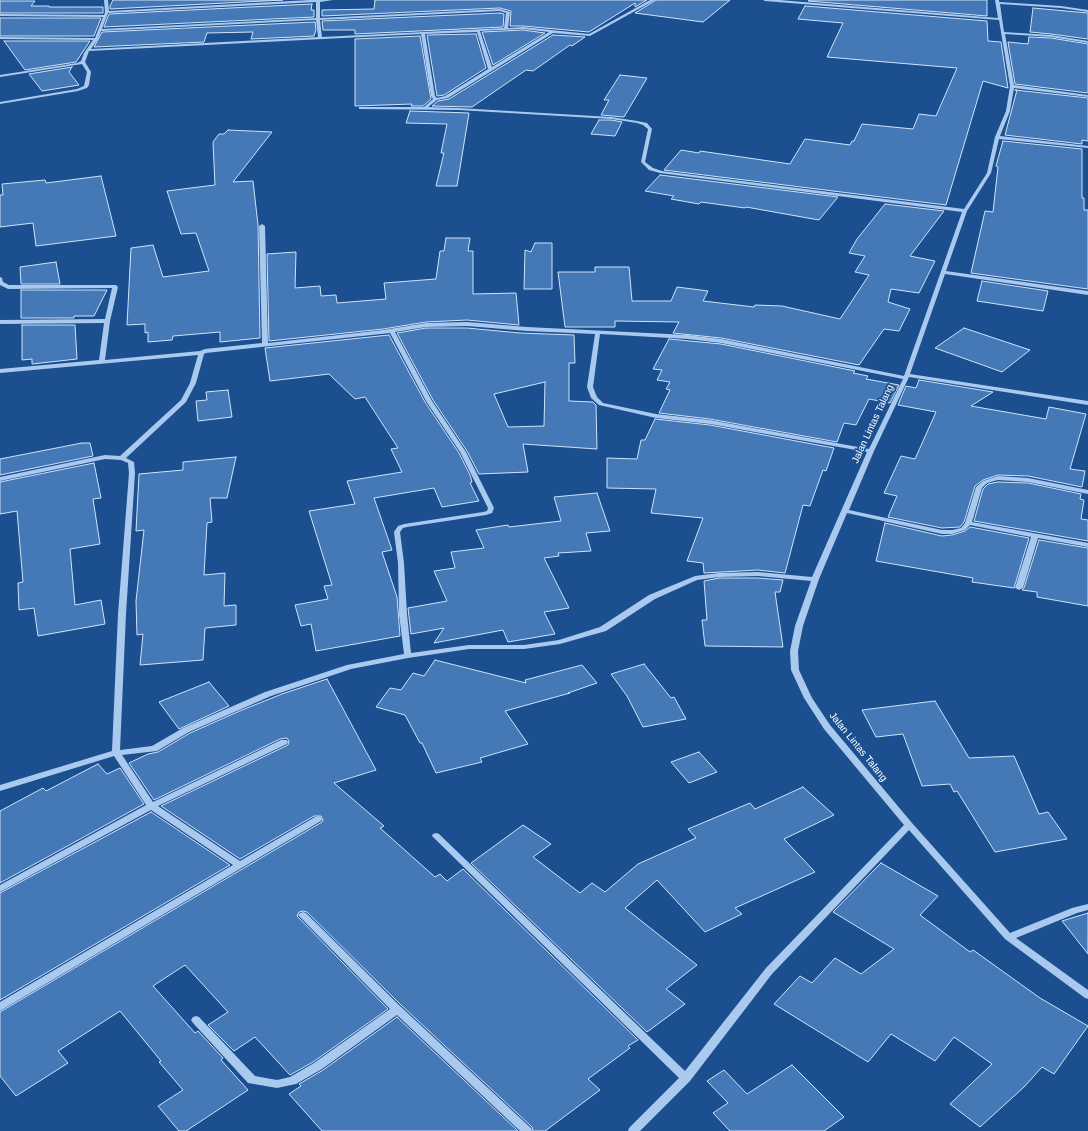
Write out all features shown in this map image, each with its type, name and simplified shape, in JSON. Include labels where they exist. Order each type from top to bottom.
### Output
[{"type":"street","points":[[0,76],[83,62],[87,52],[96,39],[106,14],[106,0]]},
{"type":"street","points":[[318,0],[320,38]]},
{"type":"street","points":[[0,15],[106,14],[331,0]]},
{"type":"street","points":[[87,52],[506,28],[523,28],[582,35],[594,33],[653,0]]},
{"type":"street","points":[[765,0],[1000,19]]},
{"type":"street","points":[[998,1],[1088,11]]},
{"type":"street","name":"Jalan Lintas Talang","points":[[998,1],[1012,86],[1008,112],[997,137],[989,173],[965,211],[906,377],[871,450],[846,511],[815,579],[799,626],[794,651],[795,670],[808,698],[827,727],[909,825],[1008,937],[1088,995]]},
{"type":"street","points":[[100,30],[500,10],[508,12],[506,28]]},
{"type":"street","points":[[478,30],[490,68]]},
{"type":"street","points":[[426,107],[436,99],[446,97],[490,68],[552,32]]},
{"type":"street","points":[[423,33],[433,96],[436,99]]},
{"type":"street","points":[[1004,33],[1051,36],[1088,42]]},
{"type":"street","points":[[0,38],[96,39]]},
{"type":"street","points":[[0,103],[78,90],[86,87],[89,72],[83,62]]},
{"type":"street","points":[[1012,86],[1088,96]]},
{"type":"street","points":[[361,108],[426,107],[611,118],[638,122],[645,124],[650,129],[643,162],[651,169],[662,172],[965,211]]},
{"type":"street","points":[[997,137],[1088,147]]},
{"type":"street","points":[[262,226],[265,344]]},
{"type":"street","points":[[943,272],[1088,293]]},
{"type":"street","points":[[0,279],[1,283],[8,287],[114,286],[107,321],[102,361]]},
{"type":"street","points":[[0,322],[107,321]]},
{"type":"street","points":[[0,372],[102,361],[201,353],[216,349],[392,331],[426,326],[467,324],[527,330],[688,337],[721,341],[906,377],[1088,403]]},
{"type":"street","points":[[392,331],[429,401],[463,452],[491,508],[490,512],[484,514],[406,525],[400,527],[397,532],[401,563],[403,614],[408,656]]},
{"type":"street","points":[[598,332],[590,387],[594,398],[601,404],[656,416],[710,422],[871,450]]},
{"type":"street","points":[[122,458],[184,401],[194,383],[201,353]]},
{"type":"street","points":[[0,479],[105,457],[122,458],[131,462],[132,473],[122,614],[116,753],[151,806],[240,865]]},
{"type":"street","points":[[846,511],[942,532],[952,532],[963,529],[968,524],[979,487],[985,482],[998,478],[1028,480],[1088,492]]},
{"type":"street","points":[[968,524],[1088,545]]},
{"type":"street","points":[[1019,588],[1035,535]]},
{"type":"street","points":[[0,788],[116,753],[154,749],[186,730],[283,689],[350,667],[408,656],[469,647],[524,647],[560,642],[603,630],[652,597],[695,578],[719,575],[758,574],[815,579]]},
{"type":"street","points":[[0,889],[151,806],[284,742]]},
{"type":"street","points":[[0,1007],[318,819]]},
{"type":"street","points":[[633,1131],[686,1078],[770,971],[909,825]]},
{"type":"street","points":[[436,836],[686,1078]]},
{"type":"street","points":[[1008,937],[1075,910],[1088,907]]},
{"type":"street","points":[[302,915],[397,1009],[527,1131]]},
{"type":"street","points":[[196,1020],[252,1080],[277,1084],[292,1081],[318,1066],[397,1009]]},
{"type":"building","points":[[113,0],[283,0],[110,9]]},
{"type":"building","points":[[375,0],[647,0],[635,7],[635,3],[589,32],[510,26],[511,11],[500,8],[322,16],[322,10],[374,9]]},
{"type":"building","points":[[656,0],[730,0],[703,22],[635,13]]},
{"type":"building","points":[[987,0],[987,16],[808,1]]},
{"type":"building","points":[[0,1],[35,1],[31,6],[103,7],[103,13],[0,13]]},
{"type":"building","points":[[312,4],[311,10],[314,10],[314,17],[104,27],[109,14]]},
{"type":"building","points":[[805,6],[987,21],[988,41],[1001,42],[1008,88],[983,81],[946,205],[664,170],[681,150],[699,153],[700,151],[790,164],[805,139],[850,145],[852,141],[854,141],[862,124],[913,129],[919,114],[936,116],[957,68],[827,57],[843,23],[798,19]]},
{"type":"building","points":[[1033,8],[1088,13],[1088,39],[1030,32]]},
{"type":"building","points":[[504,14],[503,27],[355,34],[355,30],[323,30],[322,21]]},
{"type":"building","points":[[0,18],[101,18],[94,36],[0,36]]},
{"type":"building","points":[[315,22],[316,30],[314,36],[251,39],[253,32],[207,33],[204,42],[94,47],[102,32]]},
{"type":"building","points":[[523,30],[545,33],[493,65],[482,32]]},
{"type":"building","points":[[476,34],[486,68],[444,95],[437,96],[427,35]]},
{"type":"building","points":[[553,35],[585,37],[572,46],[570,45],[533,71],[526,70],[472,107],[432,106],[438,101],[449,99]]},
{"type":"building","points":[[420,36],[431,99],[423,106],[411,106],[412,104],[355,106],[355,39]]},
{"type":"building","points":[[1029,37],[1051,38],[1088,44],[1088,93],[1015,84],[1008,42],[1028,44]]},
{"type":"building","points":[[4,41],[90,41],[76,62],[25,70]]},
{"type":"building","points":[[72,67],[69,72],[79,85],[42,91],[29,74]]},
{"type":"building","points":[[620,75],[647,78],[624,117],[601,115],[609,100],[604,100]]},
{"type":"building","points":[[1017,90],[1088,98],[1088,141],[1082,140],[1082,144],[1005,135]]},
{"type":"building","points":[[410,111],[469,113],[457,186],[436,186],[444,153],[441,153],[447,124],[406,123]]},
{"type":"building","points":[[599,120],[622,122],[615,136],[591,134]]},
{"type":"building","points":[[228,130],[272,132],[233,182],[253,181],[258,225],[260,338],[220,342],[220,332],[173,336],[172,340],[148,342],[148,332],[145,333],[145,324],[127,325],[131,248],[153,245],[163,277],[209,271],[196,233],[181,234],[167,191],[215,185],[213,142],[219,134],[224,134]]},
{"type":"building","points":[[1003,141],[1082,149],[1082,198],[1084,198],[1084,210],[1088,210],[1088,289],[971,273],[985,211],[993,212],[998,167],[996,166]]},
{"type":"building","points":[[660,175],[838,197],[819,220],[746,207],[701,202],[699,204],[671,199],[674,196],[645,191]]},
{"type":"building","points":[[101,176],[116,236],[36,246],[33,223],[0,227],[0,195],[3,195],[2,184],[45,180],[46,183]]},
{"type":"building","points":[[885,204],[944,211],[910,256],[935,261],[919,293],[891,289],[888,302],[910,309],[899,331],[884,329],[859,365],[721,338],[673,333],[679,322],[615,321],[615,327],[565,327],[558,272],[595,272],[595,267],[629,267],[632,301],[671,301],[677,287],[708,291],[703,301],[754,307],[755,305],[782,306],[840,319],[869,275],[855,272],[865,256],[849,253],[857,239]]},
{"type":"building","points":[[446,238],[470,238],[468,251],[473,251],[473,294],[516,293],[519,325],[467,320],[426,322],[383,329],[269,341],[267,254],[296,252],[295,288],[320,286],[321,296],[336,295],[337,303],[386,299],[384,283],[436,279],[440,251],[444,251]]},
{"type":"building","points":[[535,243],[552,243],[552,289],[524,289],[525,250],[531,252]]},
{"type":"building","points":[[56,262],[60,284],[21,284],[20,267]]},
{"type":"building","points":[[982,281],[1048,291],[1043,311],[977,301]]},
{"type":"building","points":[[21,290],[107,290],[94,316],[74,316],[74,318],[21,318]]},
{"type":"building","points":[[22,325],[75,325],[77,359],[32,364],[32,359],[22,360]]},
{"type":"building","points":[[426,328],[467,328],[520,333],[574,335],[575,363],[569,363],[569,401],[593,402],[596,405],[597,449],[523,444],[528,472],[479,474],[467,451],[433,400],[397,333]],"holes":[[[545,382],[544,426],[508,427],[494,394]]]},
{"type":"building","points":[[964,328],[1030,350],[1002,372],[935,348]]},
{"type":"building","points":[[389,335],[425,402],[459,453],[470,475],[472,482],[470,483],[479,501],[442,507],[434,488],[374,498],[392,550],[382,552],[397,597],[400,636],[316,651],[311,624],[301,626],[295,605],[328,599],[324,586],[332,585],[309,511],[355,504],[347,481],[402,472],[391,449],[398,448],[365,397],[355,399],[329,374],[270,381],[265,348]]},
{"type":"building","points":[[669,339],[721,344],[855,371],[853,373],[868,376],[866,379],[899,385],[890,403],[869,399],[856,425],[844,423],[837,442],[710,419],[659,413],[670,390],[666,389],[670,382],[657,380],[662,370],[653,369]]},
{"type":"building","points":[[919,380],[993,392],[971,406],[1046,419],[1049,407],[1086,414],[1070,469],[1085,471],[1082,487],[1028,476],[998,475],[983,480],[975,486],[964,522],[960,527],[942,528],[888,517],[897,496],[884,493],[901,456],[915,459],[936,412],[898,405],[906,386],[916,388]]},
{"type":"building","points":[[228,390],[232,417],[198,421],[196,401],[207,400],[206,392]]},
{"type":"building","points":[[655,419],[710,425],[834,448],[826,471],[823,470],[810,506],[803,505],[785,573],[758,570],[704,573],[703,563],[687,561],[703,518],[651,513],[656,489],[607,488],[607,458],[637,459],[641,440],[645,440]]},
{"type":"building","points":[[82,443],[90,443],[93,456],[0,475],[0,459]]},
{"type":"building","points":[[236,457],[227,498],[210,498],[212,522],[207,523],[204,575],[225,573],[224,606],[236,605],[236,625],[205,628],[203,660],[140,665],[143,634],[137,635],[136,601],[144,530],[136,531],[139,474],[183,470],[183,462]]},
{"type":"building","points":[[94,463],[101,498],[93,499],[100,544],[70,549],[75,605],[101,600],[105,624],[38,636],[34,608],[19,610],[18,583],[23,582],[17,511],[0,514],[0,482]]},
{"type":"building","points":[[998,482],[1028,483],[1081,494],[1080,499],[1084,500],[1081,519],[1088,520],[1088,541],[974,521],[983,489],[988,484]]},
{"type":"building","points":[[597,493],[610,531],[586,533],[591,551],[558,553],[559,556],[544,558],[569,608],[544,612],[555,634],[508,642],[503,630],[434,643],[444,628],[411,634],[408,608],[447,601],[434,571],[455,568],[451,552],[484,548],[476,530],[508,525],[509,527],[561,521],[554,497]]},
{"type":"building","points":[[885,523],[942,536],[965,531],[970,527],[1029,538],[1014,588],[972,582],[973,578],[876,561]]},
{"type":"building","points":[[1039,540],[1088,548],[1088,606],[1037,597],[1037,592],[1022,590],[1024,588]]},
{"type":"building","points":[[719,578],[758,578],[783,580],[780,592],[775,592],[783,647],[705,646],[702,620],[707,620],[704,581]]},
{"type":"building","points":[[435,660],[526,683],[525,680],[582,665],[597,683],[568,693],[570,693],[505,711],[528,744],[480,758],[482,762],[436,773],[422,743],[420,743],[405,715],[376,707],[390,688],[401,690],[413,673],[424,676]]},
{"type":"building","points":[[644,664],[671,698],[674,697],[686,719],[643,727],[627,696],[611,674]]},
{"type":"building","points":[[327,679],[376,770],[334,783],[384,826],[380,828],[435,877],[440,874],[447,881],[463,869],[638,1040],[628,1046],[630,1048],[588,1079],[600,1090],[545,1131],[533,1131],[532,1127],[401,1005],[307,912],[303,911],[299,912],[297,916],[388,1009],[313,1062],[290,1075],[255,1037],[234,1051],[208,1025],[228,1012],[185,965],[153,986],[195,1033],[198,1031],[223,1058],[221,1060],[248,1090],[186,1131],[179,1131],[158,1106],[183,1090],[159,1062],[161,1061],[120,1011],[58,1051],[68,1063],[16,1096],[0,1076],[0,1012],[322,822],[323,820],[321,816],[314,816],[240,859],[161,806],[288,745],[289,741],[287,738],[280,739],[154,800],[129,763],[148,754],[158,752],[190,733],[242,710],[282,694]]},
{"type":"building","points":[[209,682],[229,706],[179,729],[159,702]]},
{"type":"building","points":[[935,701],[969,758],[1014,756],[1039,814],[1048,812],[1067,839],[995,852],[957,791],[954,792],[950,784],[922,786],[903,734],[876,737],[862,710]]},
{"type":"building","points":[[699,752],[717,772],[689,783],[671,762]]},
{"type":"building","points":[[98,764],[107,774],[120,768],[144,804],[0,883],[0,811],[43,788],[46,791]]},
{"type":"building","points":[[803,787],[834,815],[784,839],[815,872],[735,908],[742,914],[705,932],[657,880],[625,908],[697,965],[666,989],[685,1004],[647,1032],[471,863],[523,825],[551,844],[533,857],[580,893],[592,883],[605,892],[638,864],[696,838],[688,829],[750,803],[755,809]]},
{"type":"building","points":[[151,812],[230,865],[0,1000],[0,893]]},
{"type":"building","points":[[881,863],[938,896],[920,915],[970,952],[973,950],[1040,998],[1088,1026],[1054,1074],[1042,1067],[1024,1087],[980,1127],[950,1104],[992,1064],[954,1037],[935,1061],[891,1034],[868,1062],[774,1004],[800,976],[812,983],[835,958],[861,974],[894,949],[833,912]]},
{"type":"building","points":[[1088,913],[1088,954],[1062,921]]},
{"type":"building","points":[[397,1017],[518,1131],[322,1131],[289,1094],[301,1086],[299,1084],[323,1070]]},
{"type":"building","points":[[792,1065],[844,1117],[824,1131],[730,1131],[713,1113],[728,1103],[707,1081],[724,1070],[747,1094]]}]
